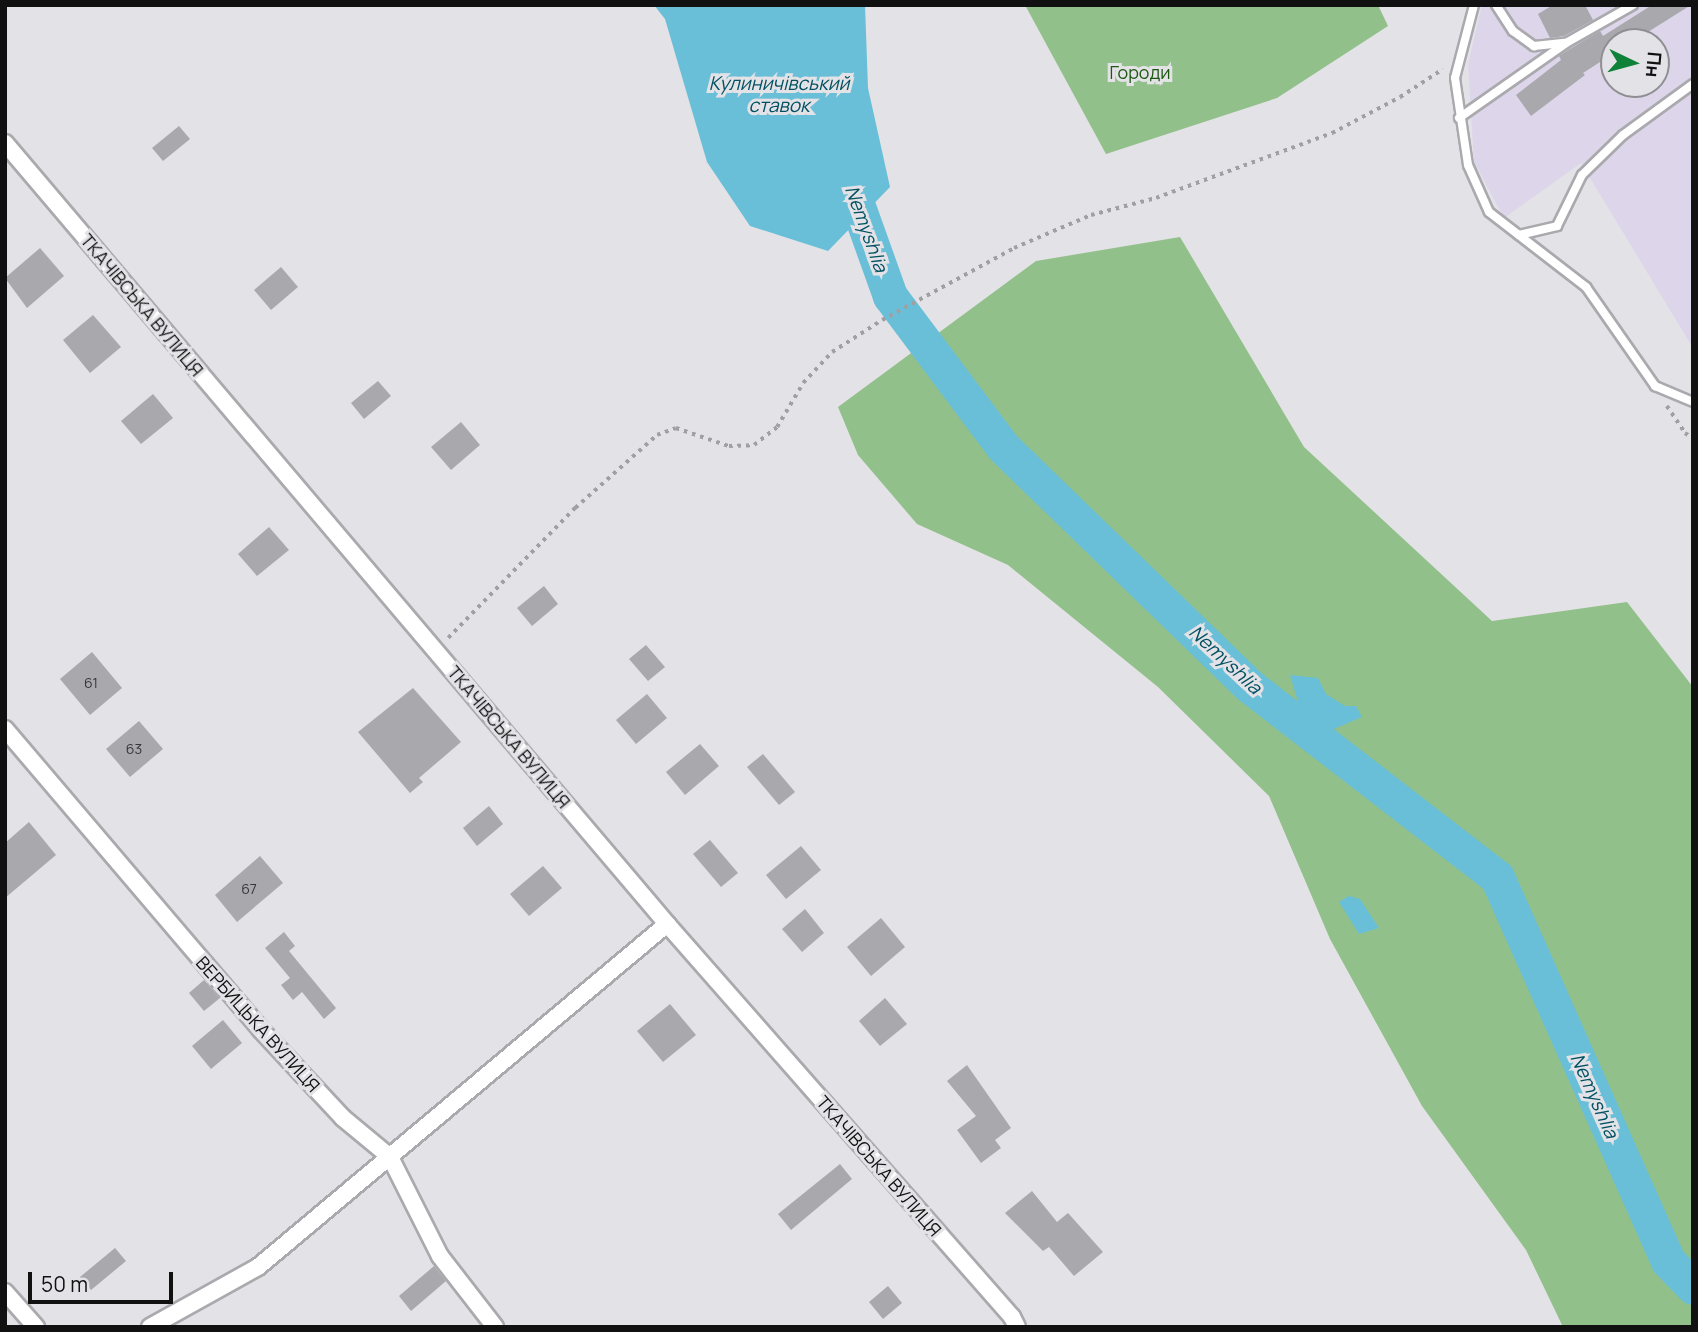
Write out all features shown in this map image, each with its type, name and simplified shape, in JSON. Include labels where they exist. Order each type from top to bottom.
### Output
[{"type":"street","name":"ТКАЧІВСЬКА ВУЛИЦЯ","points":[[5,143],[667,924],[1012,1317],[1017,1327]]},
{"type":"street","name":"ВЕРБИЦЬКА ВУЛИЦЯ","points":[[5,729],[261,1030],[343,1118],[390,1157],[440,1256],[495,1327]]},
{"type":"street","points":[[150,1327],[258,1267],[667,924]]},
{"type":"street","points":[[5,1292],[36,1327]]},
{"type":"lane","points":[[1474,5],[1455,78],[1468,165],[1489,212],[1586,287],[1655,386],[1693,402]]},
{"type":"lane","points":[[1496,5],[1513,31],[1534,46],[1566,43]]},
{"type":"lane","points":[[1459,118],[1566,43],[1633,5]]},
{"type":"lane","points":[[1519,235],[1557,226],[1582,175],[1623,135],[1693,84]]},
{"type":"path","points":[[434,649],[451,636],[575,508],[657,435],[676,428],[729,446],[754,445],[777,426],[803,383],[832,352],[882,320],[1014,248],[1091,215],[1156,198],[1332,133],[1400,97],[1460,58]]},
{"type":"path","points":[[1655,386],[1685,433],[1693,438]]},
{"type":"shaded area","points":[[1482,5],[1693,5],[1693,348],[1581,163],[1504,218],[1474,162],[1468,64]]},
{"type":"green space","name":"Городи","points":[[1025,5],[1378,5],[1388,26],[1277,98],[1106,154]]},
{"type":"green space","points":[[1180,237],[1304,447],[1492,621],[1627,602],[1693,687],[1693,1327],[1563,1327],[1526,1250],[1422,1106],[1330,939],[1269,796],[1158,687],[1008,565],[917,524],[858,455],[838,407],[1036,261]]},
{"type":"water","name":"Кулиничівський ставок","points":[[654,5],[865,5],[868,88],[890,187],[828,251],[750,226],[707,162],[665,19]]},
{"type":"water","points":[[1290,675],[1318,678],[1326,694],[1345,706],[1356,706],[1362,717],[1334,729],[1302,715]]},
{"type":"water","points":[[1349,896],[1360,899],[1379,928],[1359,934],[1339,902]]},
{"type":"building","points":[[1553,5],[1585,5],[1593,20],[1564,36],[1550,38],[1538,14]]},
{"type":"building","points":[[1652,5],[1691,5],[1654,28],[1616,28]]},
{"type":"building","points":[[1600,31],[1600,62],[1531,116],[1516,95],[1561,60],[1559,56]]},
{"type":"building","points":[[179,126],[190,139],[163,161],[152,148]]},
{"type":"building","points":[[40,248],[64,276],[27,308],[5,278]]},
{"type":"building","points":[[281,267],[298,287],[271,310],[254,290]]},
{"type":"building","points":[[93,315],[121,347],[90,373],[63,340]]},
{"type":"building","points":[[378,381],[391,396],[364,419],[351,403]]},
{"type":"building","points":[[153,394],[173,418],[141,444],[121,421]]},
{"type":"building","points":[[461,422],[480,445],[451,470],[431,447]]},
{"type":"building","points":[[269,527],[289,550],[257,576],[238,554]]},
{"type":"building","points":[[544,586],[558,604],[532,626],[517,608]]},
{"type":"building","points":[[646,645],[665,667],[648,681],[629,659]]},
{"type":"building","points":[[92,652],[122,688],[90,715],[60,679]]},
{"type":"building","points":[[413,688],[461,742],[419,778],[423,782],[410,793],[358,732]]},
{"type":"building","points":[[647,694],[667,718],[636,744],[616,720]]},
{"type":"building","points":[[139,721],[163,749],[130,777],[106,749]]},
{"type":"building","points":[[700,744],[719,766],[685,795],[666,772]]},
{"type":"building","points":[[763,754],[795,792],[779,805],[747,767]]},
{"type":"building","points":[[489,806],[503,824],[477,846],[463,828]]},
{"type":"building","points":[[29,822],[56,855],[5,898],[5,843]]},
{"type":"building","points":[[710,840],[738,873],[721,887],[693,854]]},
{"type":"building","points":[[801,846],[821,870],[786,899],[766,875]]},
{"type":"building","points":[[260,856],[283,883],[237,922],[215,895]]},
{"type":"building","points":[[543,866],[562,888],[529,916],[510,894]]},
{"type":"building","points":[[805,909],[824,933],[802,952],[782,929]]},
{"type":"building","points":[[881,918],[905,947],[871,976],[847,947]]},
{"type":"building","points":[[284,932],[295,946],[289,951],[336,1008],[324,1019],[302,992],[293,1000],[281,985],[290,978],[265,948]]},
{"type":"building","points":[[204,980],[220,998],[204,1011],[189,993]]},
{"type":"building","points":[[885,998],[907,1024],[880,1046],[859,1021]]},
{"type":"building","points":[[670,1004],[696,1035],[663,1062],[637,1031]]},
{"type":"building","points":[[223,1020],[242,1043],[211,1069],[192,1046]]},
{"type":"building","points":[[967,1065],[1011,1128],[995,1140],[1001,1148],[981,1163],[957,1130],[976,1116],[947,1081]]},
{"type":"building","points":[[840,1164],[852,1179],[791,1230],[778,1214]]},
{"type":"building","points":[[1032,1191],[1057,1222],[1068,1213],[1103,1252],[1074,1276],[1049,1247],[1043,1251],[1005,1213]]},
{"type":"building","points":[[115,1248],[126,1261],[91,1290],[80,1277]]},
{"type":"building","points":[[434,1266],[446,1281],[411,1311],[399,1296]]},
{"type":"building","points":[[888,1286],[902,1303],[883,1319],[869,1302]]},
{"type":"waterway","name":"Nemyshlia","points":[[846,173],[890,296],[1003,447],[1251,687],[1497,877],[1668,1261],[1693,1287]]}]
